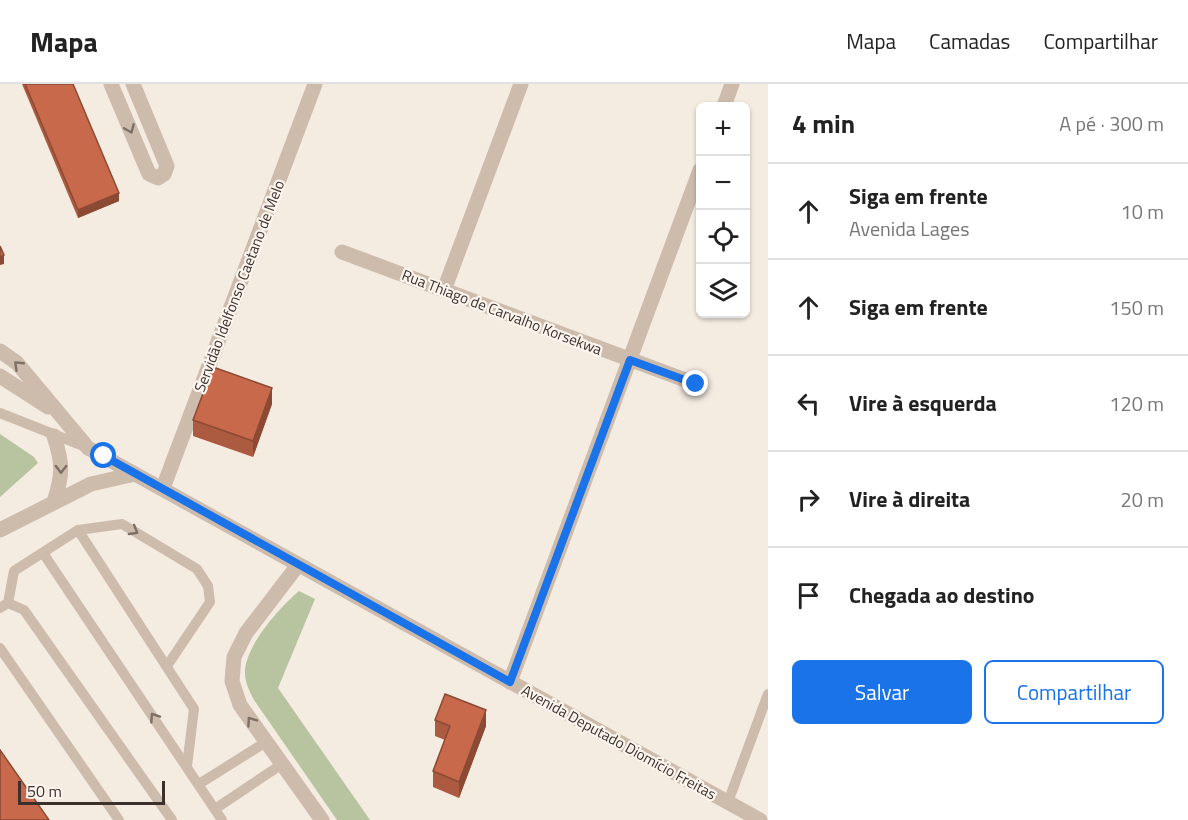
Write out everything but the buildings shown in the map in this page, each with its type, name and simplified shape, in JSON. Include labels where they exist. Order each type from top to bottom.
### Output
[{"type":"street","points":[[111,84],[148,174],[158,178],[164,174],[167,166],[133,84]]},
{"type":"street","name":"Servidão Idelfonso Caetano de Melo","points":[[163,488],[315,84]]},
{"type":"street","points":[[444,290],[521,84]]},
{"type":"street","points":[[725,102],[732,84]]},
{"type":"street","points":[[510,682],[696,181]]},
{"type":"street","name":"Rua Thiago de Carvalho Korsekwa","points":[[342,252],[696,384]]},
{"type":"street","points":[[0,351],[17,363],[88,448]]},
{"type":"street","points":[[0,376],[61,415]]},
{"type":"street","points":[[54,436],[62,459],[62,478],[54,502]]},
{"type":"street","name":"Avenida Deputado Diomício Freitas","points":[[88,448],[760,820]]},
{"type":"street","points":[[0,530],[91,484],[135,474]]},
{"type":"street","points":[[298,565],[246,633],[234,657],[232,681],[240,705],[322,820]]},
{"type":"lane","points":[[0,413],[88,448]]},
{"type":"lane","points":[[166,666],[210,602],[208,586],[197,569],[122,524],[78,530],[14,571],[4,606],[24,610],[172,820]]},
{"type":"lane","points":[[78,530],[194,709],[187,766]]},
{"type":"lane","points":[[43,554],[222,820]]},
{"type":"lane","points":[[0,648],[119,820]]},
{"type":"lane","points":[[728,802],[768,694]]},
{"type":"lane","points":[[199,784],[266,742]]},
{"type":"lane","points":[[215,809],[282,764]]},
{"type":"green space","points":[[0,434],[34,457],[38,463],[0,497]]},
{"type":"green space","points":[[299,591],[315,599],[278,688],[370,820],[337,820],[254,700],[247,684],[245,673],[250,651],[264,628]]},
{"type":"route","points":[[104,456],[510,682],[630,360],[696,384]]}]
